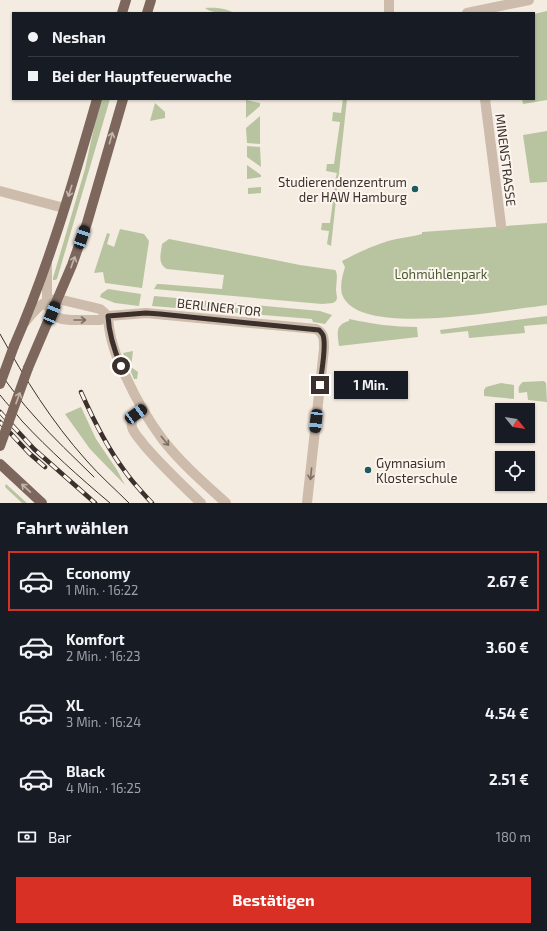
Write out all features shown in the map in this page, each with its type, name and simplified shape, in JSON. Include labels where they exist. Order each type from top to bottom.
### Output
[{"type":"main road","points":[[122,12],[126,0]]},
{"type":"main road","points":[[147,12],[151,0]]},
{"type":"main road","points":[[0,384],[47,260],[97,100]]},
{"type":"main road","points":[[0,446],[28,368],[72,265],[87,223],[123,100]]},
{"type":"main road","points":[[0,464],[42,503]]},
{"type":"street","points":[[389,0],[389,12]]},
{"type":"street","points":[[472,12],[529,0]]},
{"type":"street","name":"MINENSTRASSE","points":[[485,100],[501,225]]},
{"type":"street","points":[[0,191],[64,208]]},
{"type":"street","points":[[47,260],[47,301],[52,313]]},
{"type":"street","points":[[23,325],[39,306],[47,301],[58,298],[100,309],[108,316],[115,352],[132,392],[142,409],[164,441],[178,457],[226,503]]},
{"type":"street","name":"BERLINER TOR","points":[[52,313],[57,317],[71,320],[100,320],[108,316],[146,313],[316,329],[321,332],[323,336],[324,349],[307,503]]},
{"type":"street","points":[[142,409],[132,419],[131,425],[133,431],[175,479],[201,503]]},
{"type":"green space","points":[[205,8],[220,8],[232,12],[215,12]]},
{"type":"green space","points":[[547,11],[547,100],[523,104],[522,100],[535,100],[535,14]]},
{"type":"green space","points":[[102,100],[110,100],[57,279],[53,280],[85,169],[96,118]]},
{"type":"green space","points":[[246,100],[260,103],[260,106],[246,118]]},
{"type":"green space","points":[[343,100],[347,100],[331,246],[327,244],[329,231],[321,230],[322,223],[330,223],[335,186],[328,185],[328,180],[335,181],[337,173],[326,171],[327,164],[334,164],[340,122],[332,121],[333,112],[341,113]]},
{"type":"green space","points":[[155,103],[165,112],[165,118],[150,121]]},
{"type":"green space","points":[[260,116],[260,144],[247,143],[246,128]]},
{"type":"green space","points":[[547,131],[547,182],[530,183],[523,135]]},
{"type":"green space","points":[[247,146],[260,147],[261,167],[247,157]]},
{"type":"green space","points":[[247,165],[261,175],[261,177],[247,179]]},
{"type":"green space","points":[[261,187],[261,193],[248,194],[248,188]]},
{"type":"green space","name":"Lohmühlenpark","points":[[547,223],[547,305],[463,316],[405,319],[379,316],[359,311],[345,300],[343,296],[341,284],[345,267],[342,261],[382,243],[422,234],[422,232]]},
{"type":"green space","points":[[120,229],[144,234],[149,241],[142,288],[105,283],[103,272],[94,273],[107,233],[110,234],[107,244],[114,247]]},
{"type":"green space","points":[[169,239],[300,265],[335,270],[337,276],[336,301],[333,303],[322,304],[154,289],[157,284],[160,284],[222,289],[224,275],[167,269],[164,267],[160,258],[162,244]]},
{"type":"green space","points":[[108,289],[141,294],[139,306],[115,303],[100,297],[101,294]]},
{"type":"green space","points":[[154,296],[320,311],[332,315],[325,324],[313,322],[312,319],[152,306]]},
{"type":"green space","points":[[547,316],[547,324],[524,326],[525,333],[469,338],[468,331],[441,334],[440,330]]},
{"type":"green space","points":[[349,319],[383,325],[417,327],[418,337],[339,346],[338,330],[341,325],[349,321]]},
{"type":"green space","points":[[133,351],[131,367],[138,372],[137,379],[134,379],[123,353]]},
{"type":"green space","points":[[544,381],[546,383],[547,402],[528,400],[527,392],[519,393],[519,386],[523,382]]},
{"type":"green space","points":[[501,383],[514,385],[514,399],[484,396],[484,390],[486,387]]},
{"type":"green space","points":[[81,407],[96,439],[117,470],[125,485],[90,449],[65,414]]},
{"type":"green space","points":[[6,484],[27,503],[22,503],[5,487]]},
{"type":"tram line","points":[[0,334],[29,384],[62,431],[91,466],[129,503]]},
{"type":"tram line","points":[[0,373],[21,401],[42,425],[94,477]]},
{"type":"tram line","points":[[0,395],[22,421],[43,442],[110,503]]},
{"type":"railway","points":[[81,392],[95,422],[117,461],[130,479],[152,503]]},
{"type":"railway","points":[[0,412],[34,449],[95,503]]},
{"type":"railway","points":[[0,422],[29,453],[45,467]]},
{"type":"place","name":"Studierendenzentrum der HAW Hamburg","points":[[415,189]]},
{"type":"place","name":"Gymnasium Klosterschule","points":[[368,470]]},
{"type":"route","points":[[121,366],[115,352],[108,316],[146,313],[160,314],[319,330],[323,335],[324,341],[320,385]]}]
